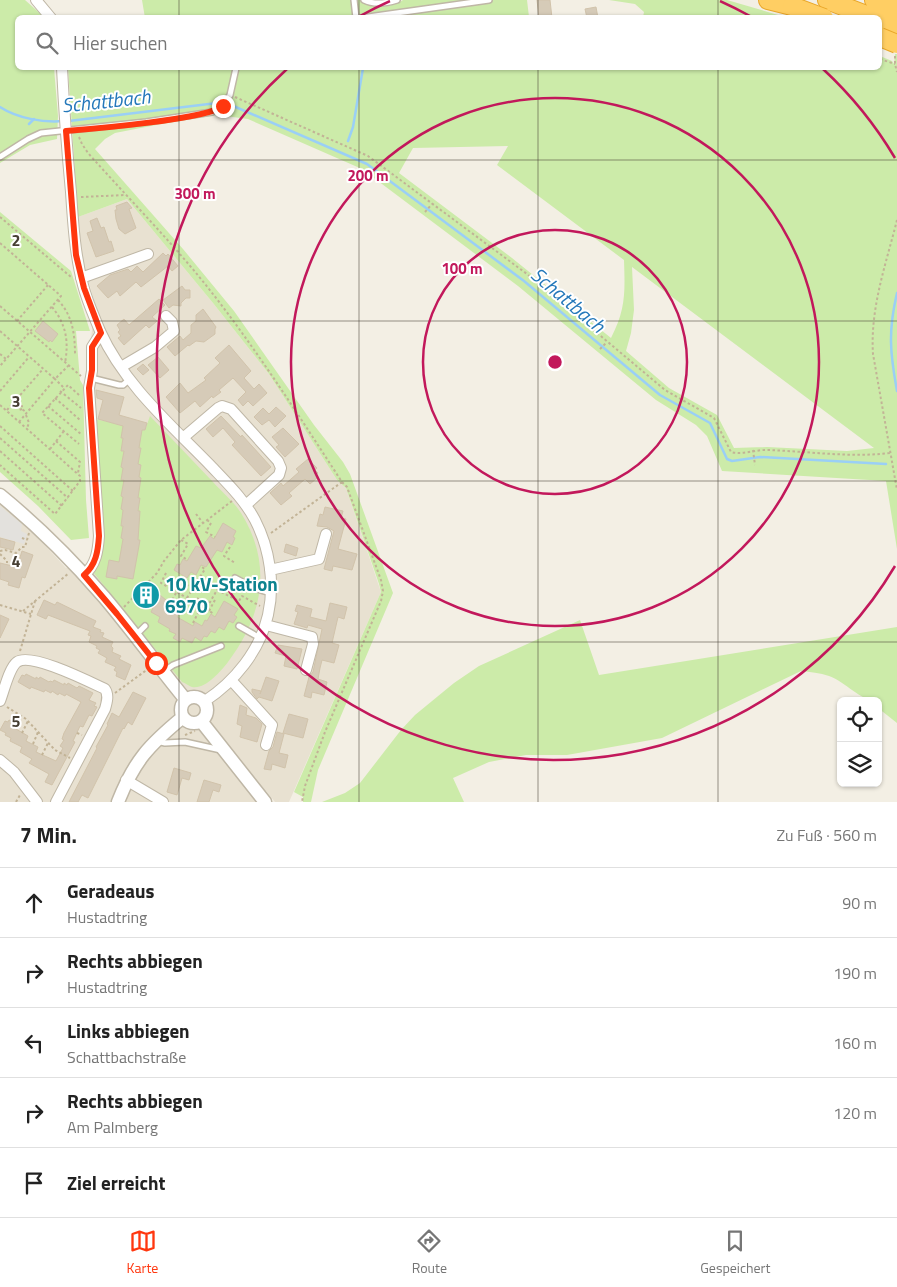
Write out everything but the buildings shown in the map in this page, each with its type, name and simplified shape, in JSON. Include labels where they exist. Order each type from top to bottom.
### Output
[{"type":"highway","points":[[768,0],[785,3],[816,15]]},
{"type":"highway","points":[[826,0],[866,15]]},
{"type":"highway","points":[[874,0],[897,8]]},
{"type":"highway","points":[[882,20],[897,26]]},
{"type":"highway","points":[[882,39],[896,49]]},
{"type":"street","points":[[36,0],[48,15]]},
{"type":"street","points":[[62,70],[76,255],[81,278],[101,333],[130,379],[152,406],[184,437],[246,504],[263,538],[270,570],[271,594],[266,624],[249,658],[231,680],[204,701]]},
{"type":"street","points":[[81,278],[148,254]]},
{"type":"street","points":[[122,367],[155,346],[174,331],[172,322],[166,316]]},
{"type":"street","points":[[81,572],[93,564],[97,554],[99,536],[89,388],[92,370],[92,347],[101,333]]},
{"type":"street","points":[[184,437],[218,408],[222,406],[232,409],[278,461],[281,468],[279,475],[246,504]]},
{"type":"street","points":[[0,495],[36,525],[81,572],[185,699]]},
{"type":"street","points":[[270,570],[319,559],[326,534]]},
{"type":"street","points":[[266,624],[312,637],[313,644],[306,670]]},
{"type":"street","points":[[3,704],[13,667],[18,661],[34,661],[67,671],[105,689],[107,693],[105,709],[56,802]]},
{"type":"street","points":[[231,680],[272,725],[266,745]]},
{"type":"street","points":[[194,696],[204,701],[207,710],[206,716],[201,721],[191,723],[183,718],[181,706],[185,699],[194,696]]},
{"type":"street","points":[[118,802],[126,780],[138,760],[156,741],[183,718]]},
{"type":"street","points":[[201,721],[265,802]]},
{"type":"street","points":[[0,760],[14,772],[38,802]]},
{"type":"street","points":[[126,780],[163,802]]},
{"type":"lane","points":[[354,0],[356,15]]},
{"type":"lane","points":[[364,0],[371,3],[397,0]]},
{"type":"lane","points":[[382,15],[489,0]]},
{"type":"lane","points":[[0,157],[28,139],[65,124],[77,130],[212,112],[224,104],[230,95],[236,70]]},
{"type":"lane","points":[[91,378],[120,385],[123,385],[130,379]]},
{"type":"lane","points":[[235,578],[271,594]]},
{"type":"lane","points":[[135,636],[146,626]]},
{"type":"lane","points":[[239,626],[260,638]]},
{"type":"lane","points":[[163,673],[174,664],[220,646]]},
{"type":"lane","points":[[156,741],[165,744],[185,742],[224,751]]},
{"type":"path","points":[[896,49],[895,64],[897,72]]},
{"type":"path","points":[[882,60],[895,64]]},
{"type":"path","points":[[230,95],[368,156],[528,274],[665,390],[714,418],[731,452],[867,456],[890,453]]},
{"type":"path","points":[[77,130],[82,144],[192,269],[270,371],[347,487],[382,580],[383,591],[381,601],[318,750],[305,786],[302,802]]},
{"type":"path","points":[[71,198],[126,195]]},
{"type":"path","points":[[426,212],[432,203]]},
{"type":"path","points":[[0,217],[69,277],[81,278]]},
{"type":"path","points":[[897,220],[875,305],[871,333],[872,354],[897,490]]},
{"type":"path","points":[[0,243],[62,296],[0,366]]},
{"type":"path","points":[[17,321],[49,285]]},
{"type":"path","points":[[58,300],[68,315],[75,336],[75,356]]},
{"type":"path","points":[[0,306],[80,376],[91,378]]},
{"type":"path","points":[[52,307],[62,321],[66,335],[64,363]]},
{"type":"path","points":[[0,336],[1,332],[18,345],[64,388]]},
{"type":"path","points":[[66,335],[75,336]]},
{"type":"path","points":[[600,349],[606,342]]},
{"type":"path","points":[[0,354],[6,359]]},
{"type":"path","points":[[0,391],[30,356]]},
{"type":"path","points":[[19,422],[68,366]]},
{"type":"path","points":[[6,411],[43,369]]},
{"type":"path","points":[[79,395],[68,385],[60,391],[42,413],[79,444]]},
{"type":"path","points":[[60,391],[81,408]]},
{"type":"path","points":[[55,398],[80,420]]},
{"type":"path","points":[[0,405],[78,474],[80,481],[55,514],[0,465]]},
{"type":"path","points":[[48,406],[82,435]]},
{"type":"path","points":[[22,409],[26,413],[29,423],[27,428]]},
{"type":"path","points":[[0,426],[74,491]]},
{"type":"path","points":[[50,449],[64,431]]},
{"type":"path","points":[[0,438],[68,498]]},
{"type":"path","points":[[56,441],[80,462],[78,474]]},
{"type":"path","points":[[0,451],[62,506]]},
{"type":"path","points":[[753,452],[755,465]]},
{"type":"path","points":[[263,538],[342,482]]},
{"type":"path","points":[[117,614],[158,573],[164,561],[181,540],[239,496]]},
{"type":"path","points":[[196,514],[202,523]]},
{"type":"path","points":[[207,520],[211,523],[206,532],[215,537]]},
{"type":"path","points":[[7,563],[0,552],[6,550],[16,553],[22,547],[25,547],[29,534],[36,525]]},
{"type":"path","points":[[22,538],[27,540]]},
{"type":"path","points":[[181,540],[188,544],[181,556],[188,560]]},
{"type":"path","points":[[230,548],[224,556],[235,563]]},
{"type":"path","points":[[187,598],[206,569],[200,566]]},
{"type":"path","points":[[23,611],[68,574],[81,572]]},
{"type":"path","points":[[166,573],[161,583],[214,614]]},
{"type":"path","points":[[170,604],[182,582],[192,588]]},
{"type":"path","points":[[196,582],[204,587]]},
{"type":"path","points":[[207,610],[218,590],[239,601],[242,596],[269,611]]},
{"type":"path","points":[[197,598],[209,605]]},
{"type":"path","points":[[207,610],[216,598]]},
{"type":"path","points":[[18,661],[21,644],[36,601]]},
{"type":"path","points":[[0,604],[31,614]]},
{"type":"path","points":[[192,623],[202,607]]},
{"type":"path","points":[[120,689],[142,674]]},
{"type":"path","points":[[3,704],[28,721],[54,750],[77,762]]},
{"type":"path","points":[[14,722],[18,713]]},
{"type":"path","points":[[22,733],[28,721]]},
{"type":"path","points":[[32,744],[38,732]]},
{"type":"path","points":[[42,755],[48,744]]},
{"type":"shaded area","points":[[127,199],[269,374],[337,480],[346,488],[381,592],[289,802],[275,802],[266,791],[255,802],[0,802],[0,501],[18,516],[66,568],[89,563],[94,554],[95,535],[85,409],[95,304],[83,262],[78,217]]},
{"type":"shaded area","points":[[0,506],[22,524],[21,531],[27,534],[24,544],[0,537]]},
{"type":"green space","points":[[0,0],[25,0],[42,15],[15,15],[15,70],[54,70],[58,116],[57,139],[30,145],[0,163]]},
{"type":"green space","points":[[142,0],[360,0],[370,5],[387,6],[403,0],[527,0],[529,15],[144,15]]},
{"type":"green space","points":[[609,0],[727,0],[778,15],[643,15],[644,12],[635,4]]},
{"type":"green space","points":[[895,54],[897,54],[897,549],[886,481],[722,471],[707,436],[696,425],[656,400],[518,286],[362,169],[248,119],[217,115],[115,133],[105,139],[95,149],[183,249],[234,311],[314,425],[343,462],[350,474],[393,593],[318,770],[311,802],[303,802],[303,797],[294,792],[381,592],[379,584],[346,488],[337,480],[269,374],[213,303],[127,199],[78,217],[68,70],[882,70],[882,57],[892,61],[894,64]],"holes":[[[508,146],[497,165],[624,260],[624,300],[620,318],[611,338],[512,258],[399,173],[413,148]],[[632,267],[874,448],[847,451],[767,447],[734,448],[717,415],[669,388],[626,351],[634,310]]]},
{"type":"green space","points":[[0,212],[71,271],[90,331],[76,331],[80,380],[83,385],[86,500],[89,538],[71,540],[38,506],[0,472]]},
{"type":"green space","points":[[150,416],[238,509],[251,532],[257,551],[260,589],[256,608],[249,626],[228,662],[212,679],[197,687],[192,687],[182,682],[93,572],[100,556],[95,419],[145,430]]},
{"type":"green space","points":[[580,620],[599,675],[897,627],[897,723],[882,711],[882,697],[863,697],[829,676],[801,671],[662,738],[567,755],[526,755],[489,762],[453,778],[464,802],[322,802],[345,793],[360,783],[415,715],[454,683],[479,666]]},
{"type":"waterway","points":[[348,141],[353,127],[363,70]]},
{"type":"waterway","name":"Schattbach","points":[[69,121],[217,103]]},
{"type":"waterway","name":"Schattbach","points":[[231,105],[367,164],[524,281],[660,395],[710,423],[727,459],[732,461],[760,457],[886,464]]},
{"type":"waterway","name":"Schattbach","points":[[0,107],[30,119],[64,121]]},
{"type":"waterway","name":"Schattbach","points":[[29,124],[34,119]]},
{"type":"waterway","points":[[897,293],[891,331],[897,391]]},
{"type":"place","name":"10 kV-Station 6970","points":[[146,595]]},
{"type":"route","points":[[156,663],[84,575],[90,570],[97,554],[99,536],[89,388],[92,370],[92,347],[94,341],[101,333],[84,288],[76,255],[66,131],[212,112],[223,106]]}]
